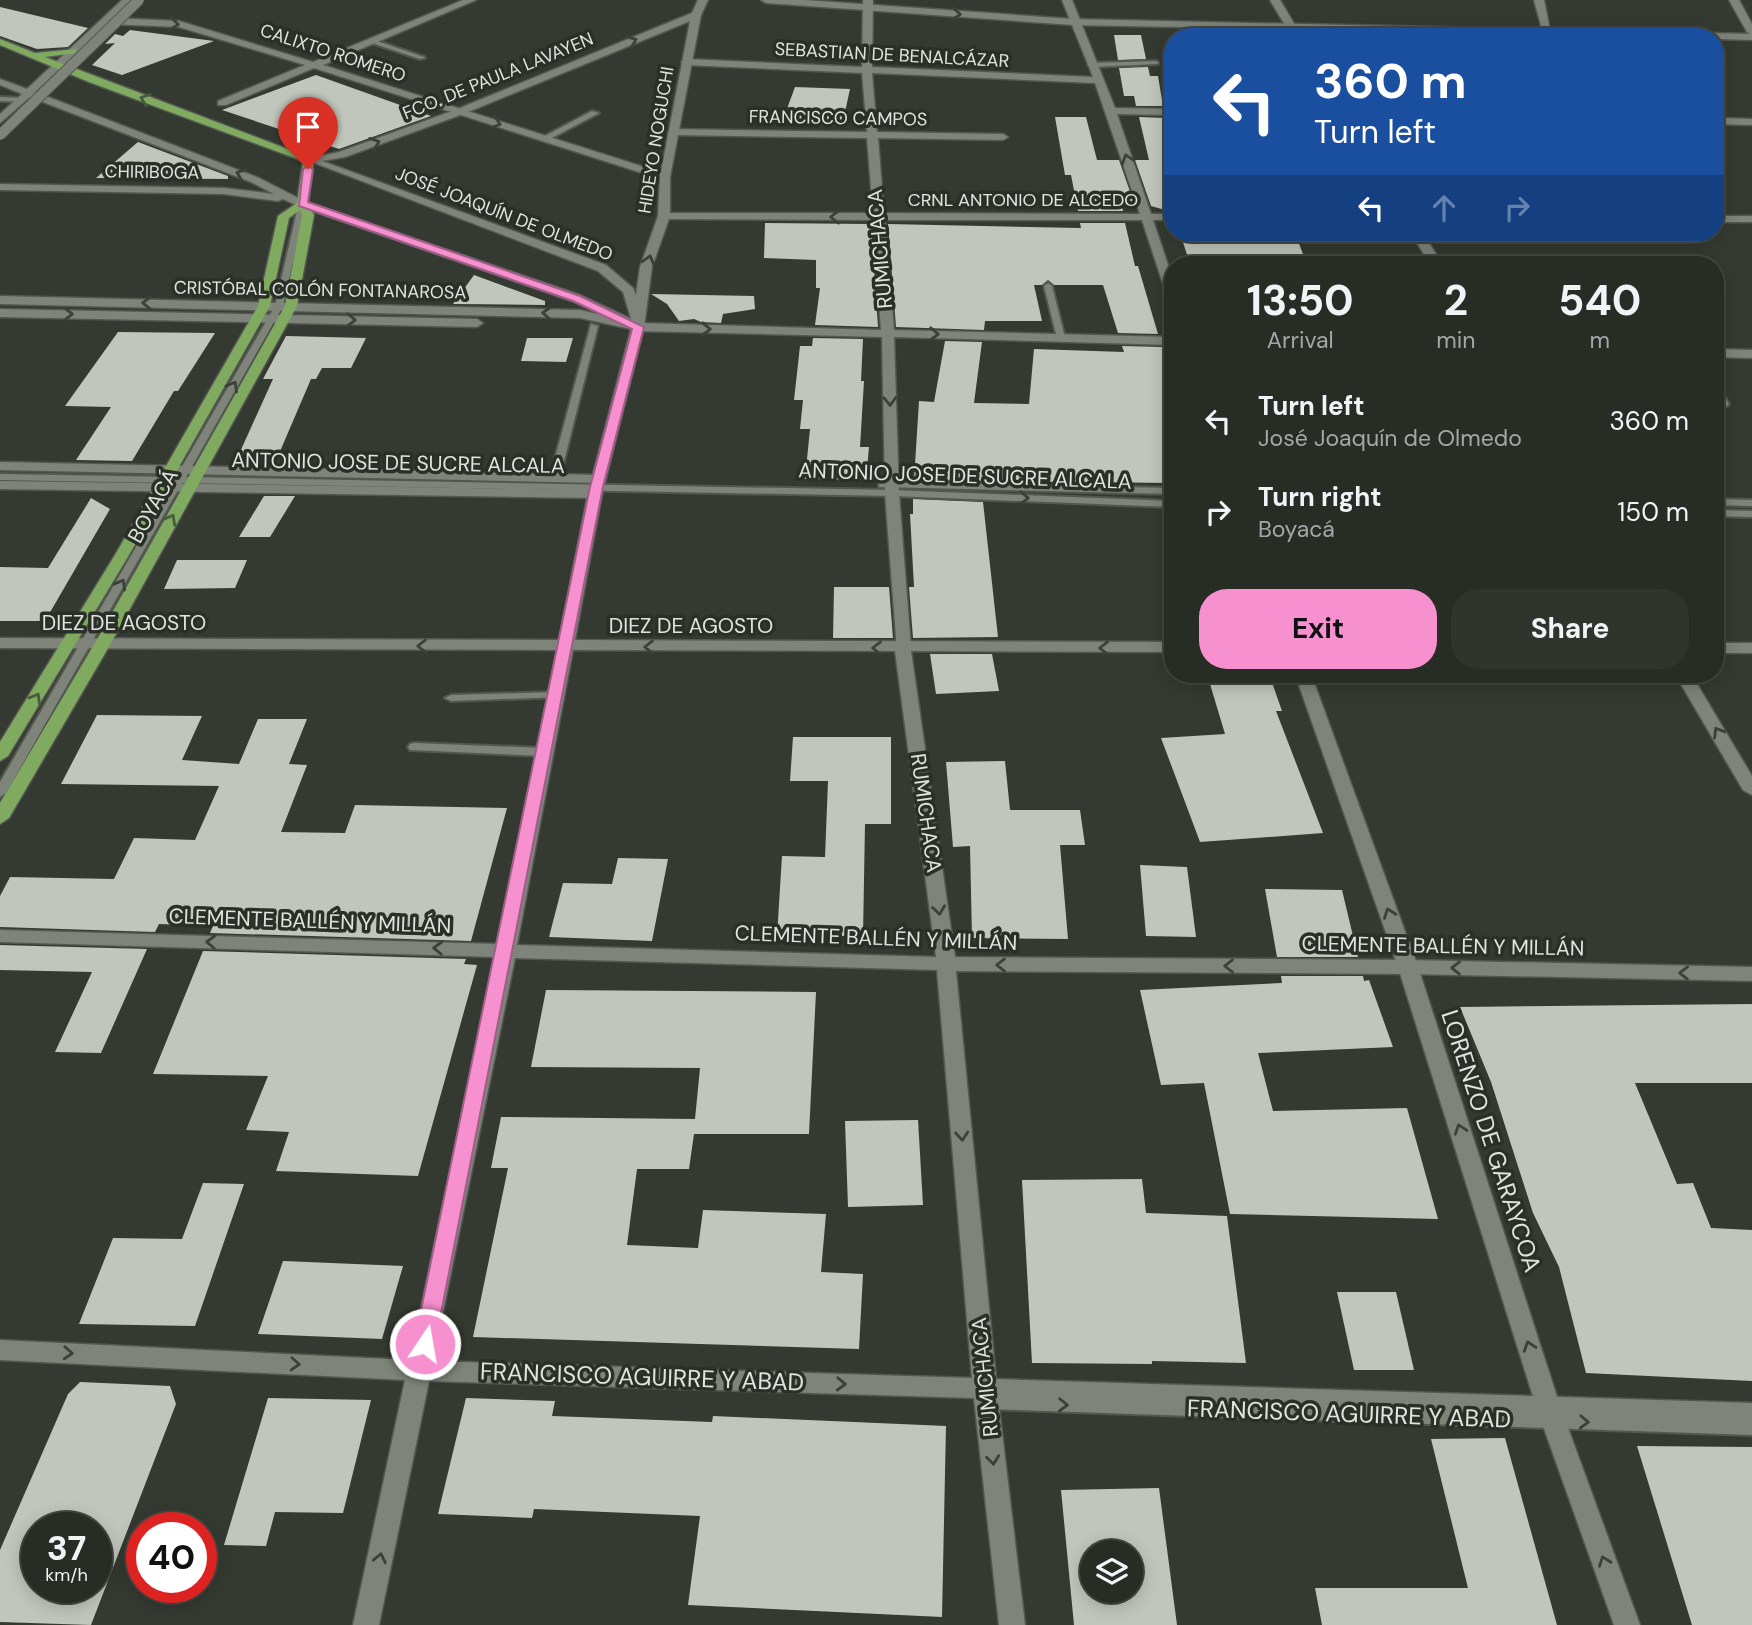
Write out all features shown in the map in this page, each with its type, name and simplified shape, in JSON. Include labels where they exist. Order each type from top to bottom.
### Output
[{"type":"main road","name":"JOSÉ JOAQUÍN DE OLMEDO","points":[[0,42],[309,159]]},
{"type":"main road","points":[[33,55],[73,51]]},
{"type":"main road","name":"BOYACÁ","points":[[0,756],[69,643],[179,480],[281,312],[308,215],[302,204],[309,159]]},
{"type":"main road","name":"BOYACÁ","points":[[0,818],[179,480],[260,312],[284,216],[302,204]]},
{"type":"street","points":[[0,120],[127,0]]},
{"type":"street","points":[[0,135],[139,0]]},
{"type":"street","points":[[222,103],[471,0]]},
{"type":"street","name":"HIDEYO NOGUCHI","points":[[366,1625],[506,949],[597,487],[638,327],[646,267],[664,216],[665,177],[673,132],[696,15],[703,0]]},
{"type":"street","points":[[766,0],[869,4],[1073,22],[1206,28]]},
{"type":"street","points":[[1067,0],[1073,22],[1111,111],[1164,268]]},
{"type":"street","points":[[1275,0],[1292,28]]},
{"type":"street","points":[[1539,0],[1547,28]]},
{"type":"street","points":[[1724,34],[1752,34],[1734,0]]},
{"type":"street","name":"RUMICHACA","points":[[869,4],[867,70],[887,333],[892,489],[902,648],[946,964],[986,1396],[1012,1625]]},
{"type":"street","name":"FCO. DE PAULA LAVAYEN","points":[[309,159],[352,151],[459,112],[696,15]]},
{"type":"street","name":"CALIXTO ROMERO","points":[[106,21],[179,24],[665,177]]},
{"type":"street","name":"SEBASTIAN DE BENALCÁZAR","points":[[686,62],[1097,80]]},
{"type":"street","points":[[0,82],[25,97],[255,180],[302,204],[576,299],[638,327]]},
{"type":"street","points":[[1111,111],[1164,112]]},
{"type":"street","points":[[1724,121],[1752,122]]},
{"type":"street","name":"FRANCISCO CAMPOS","points":[[673,132],[1003,138]]},
{"type":"street","name":"JOSÉ JOAQUÍN DE OLMEDO","points":[[309,159],[602,268],[629,290],[638,327]]},
{"type":"street","name":"CHIRIBOGA","points":[[0,187],[239,191],[302,204]]},
{"type":"street","name":"CRNL ANTONIO DE ALCEDO","points":[[664,216],[1164,217]]},
{"type":"street","points":[[1724,219],[1752,219]]},
{"type":"street","name":"CRISTÓBAL COLÓN FONTANAROSA","points":[[0,300],[260,312]]},
{"type":"street","name":"CRISTÓBAL COLÓN FONTANAROSA","points":[[281,312],[594,326],[1164,341]]},
{"type":"street","name":"CRISTÓBAL COLÓN FONTANAROSA","points":[[0,313],[580,314],[638,327]]},
{"type":"street","points":[[1724,353],[1752,354]]},
{"type":"street","name":"ANTONIO JOSE DE SUCRE ALCALA","points":[[0,466],[179,480],[597,487]]},
{"type":"street","name":"ANTONIO JOSE DE SUCRE ALCALA","points":[[0,485],[179,480],[555,477],[597,487]]},
{"type":"street","name":"DIEZ DE AGOSTO","points":[[0,643],[1164,647]]},
{"type":"street","points":[[1724,649],[1752,648]]},
{"type":"street","name":"LORENZO DE GARAYCOA","points":[[1306,683],[1408,967],[1550,1413],[1627,1625]]},
{"type":"street","points":[[1688,683],[1752,790]]},
{"type":"street","name":"CLEMENTE BALLÉN Y MILLÁN","points":[[0,936],[946,964],[1408,967],[1752,974]]},
{"type":"street","name":"FRANCISCO AGUIRRE Y ABAD","points":[[0,1350],[419,1370],[949,1387],[986,1396],[1550,1413],[1752,1413]]},
{"type":"lane","points":[[371,41],[422,58]]},
{"type":"lane","points":[[1091,65],[1156,62]]},
{"type":"lane","points":[[0,99],[25,97]]},
{"type":"lane","points":[[545,138],[595,113]]},
{"type":"lane","points":[[1048,286],[1061,338]]},
{"type":"lane","points":[[555,477],[594,326]]},
{"type":"lane","name":"ANTONIO JOSE DE SUCRE ALCALA","points":[[0,477],[179,480]]},
{"type":"lane","name":"ANTONIO JOSE DE SUCRE ALCALA","points":[[597,487],[1164,491]]},
{"type":"lane","name":"ANTONIO JOSE DE SUCRE ALCALA","points":[[892,489],[1164,504]]},
{"type":"lane","points":[[1724,502],[1752,503]]},
{"type":"lane","points":[[1724,513],[1752,514]]},
{"type":"lane","name":"BOYACÁ","points":[[0,793],[95,643]]},
{"type":"lane","points":[[451,698],[557,695]]},
{"type":"lane","points":[[414,747],[544,751]]},
{"type":"lane","name":"FRANCISCO AGUIRRE Y ABAD","points":[[1550,1413],[1752,1428]]},
{"type":"building","points":[[0,7],[88,28],[68,47],[37,49],[0,36]]},
{"type":"building","points":[[130,30],[214,41],[122,75],[92,65],[115,43],[105,44],[115,34],[123,36]]},
{"type":"building","points":[[1114,35],[1141,35],[1146,59],[1118,60]]},
{"type":"building","points":[[1148,67],[1150,76],[1158,76],[1163,106],[1136,106],[1134,96],[1124,96],[1119,68]]},
{"type":"building","points":[[316,75],[431,116],[339,149],[222,110]]},
{"type":"building","points":[[795,87],[850,89],[842,126],[792,124],[788,106]]},
{"type":"building","points":[[1055,117],[1086,117],[1097,160],[1119,160],[1135,206],[1122,206],[1123,211],[1078,211],[1071,175],[1065,175]]},
{"type":"building","points":[[1139,117],[1164,118],[1164,210],[1151,206],[1135,160],[1149,160]]},
{"type":"building","points":[[138,142],[228,176],[228,179],[96,178]]},
{"type":"building","points":[[765,223],[871,224],[878,327],[815,325],[820,288],[816,288],[816,260],[764,258]]},
{"type":"building","points":[[1080,223],[1125,223],[1135,266],[1138,266],[1158,334],[1118,333],[1103,285],[1054,285],[1048,280],[1042,285],[1034,285],[1042,321],[985,321],[984,330],[896,327],[888,224],[1081,228]]},
{"type":"building","points":[[1183,242],[1298,242],[1304,256],[1187,256]]},
{"type":"building","points":[[474,275],[545,301],[545,305],[453,304]]},
{"type":"building","points":[[651,294],[754,296],[755,309],[723,314],[721,323],[694,319],[679,321],[667,304]]},
{"type":"building","points":[[118,332],[215,333],[178,391],[174,391],[132,461],[76,460],[111,407],[65,406]]},
{"type":"building","points":[[286,336],[366,338],[351,368],[322,368],[316,379],[311,379],[275,463],[235,463],[273,379],[263,379]]},
{"type":"building","points":[[527,338],[573,338],[566,362],[521,361]]},
{"type":"building","points":[[813,338],[863,339],[861,381],[864,381],[860,447],[869,447],[866,480],[805,479],[810,429],[800,429],[803,400],[794,400],[800,346],[812,346]]},
{"type":"building","points":[[945,341],[982,342],[974,403],[1029,404],[1034,349],[1124,352],[1122,346],[1162,347],[1164,483],[914,480],[919,401],[934,402]]},
{"type":"building","points":[[264,496],[295,496],[270,537],[239,537]]},
{"type":"building","points":[[91,498],[110,509],[45,621],[0,621],[0,567],[48,568]]},
{"type":"building","points":[[913,499],[983,502],[998,637],[913,638],[909,587],[914,587],[910,514],[913,514]]},
{"type":"building","points":[[177,560],[247,560],[235,588],[164,589]]},
{"type":"building","points":[[834,587],[889,587],[893,638],[833,638]]},
{"type":"building","points":[[930,654],[992,654],[999,691],[936,694]]},
{"type":"building","points":[[1210,683],[1272,683],[1282,711],[1276,711],[1323,833],[1200,842],[1161,738],[1225,734]]},
{"type":"building","points":[[97,715],[202,716],[182,760],[239,764],[258,719],[307,719],[289,764],[307,765],[281,832],[345,833],[355,805],[507,808],[471,941],[210,933],[213,926],[159,924],[155,932],[0,927],[0,896],[10,877],[114,879],[134,838],[195,840],[219,786],[61,784]]},
{"type":"building","points":[[793,737],[891,737],[891,824],[865,824],[863,936],[777,936],[782,856],[825,857],[828,781],[790,781]]},
{"type":"building","points":[[1005,761],[1010,810],[1080,810],[1085,845],[1060,845],[1068,939],[972,938],[970,846],[953,847],[946,762]]},
{"type":"building","points":[[618,858],[668,859],[652,941],[549,937],[563,883],[612,884]]},
{"type":"building","points":[[1140,865],[1187,867],[1196,937],[1146,936]]},
{"type":"building","points":[[1265,889],[1342,890],[1358,957],[1277,957]]},
{"type":"building","points":[[0,945],[147,949],[101,1053],[55,1052],[92,972],[0,970]]},
{"type":"building","points":[[203,951],[466,959],[464,964],[477,965],[418,1176],[276,1171],[289,1132],[246,1130],[268,1076],[153,1074]]},
{"type":"building","points":[[1281,976],[1363,976],[1364,981],[1369,980],[1393,1047],[1258,1053],[1273,1111],[1407,1108],[1438,1219],[1230,1214],[1204,1083],[1161,1085],[1140,990],[1282,983]]},
{"type":"building","points":[[546,990],[816,992],[809,1134],[694,1134],[689,1169],[637,1169],[627,1245],[698,1248],[703,1210],[826,1214],[821,1272],[863,1274],[859,1349],[473,1337],[508,1168],[491,1168],[501,1117],[695,1119],[700,1068],[531,1067]]},
{"type":"building","points":[[1752,1004],[1752,1083],[1635,1083],[1677,1184],[1693,1183],[1711,1228],[1752,1230],[1752,1381],[1586,1373],[1559,1267],[1533,1213],[1491,1082],[1460,1007]]},
{"type":"building","points":[[918,1120],[923,1205],[848,1207],[845,1121]]},
{"type":"building","points":[[1142,1179],[1146,1213],[1227,1216],[1246,1363],[1032,1363],[1022,1180]]},
{"type":"building","points":[[203,1183],[244,1184],[195,1326],[79,1324],[113,1238],[182,1239]]},
{"type":"building","points":[[283,1261],[403,1266],[382,1339],[258,1334]]},
{"type":"building","points":[[1337,1292],[1396,1292],[1414,1370],[1354,1370]]},
{"type":"building","points":[[80,1382],[170,1386],[176,1404],[134,1512],[126,1512],[126,1534],[112,1570],[112,1512],[21,1512],[21,1603],[99,1603],[91,1625],[0,1622],[0,1550],[68,1394]]},
{"type":"building","points":[[268,1398],[371,1400],[343,1513],[275,1512],[266,1546],[224,1545]]},
{"type":"building","points":[[466,1398],[555,1401],[552,1416],[712,1422],[713,1416],[946,1426],[942,1617],[688,1605],[700,1516],[534,1509],[532,1518],[438,1514]]},
{"type":"building","points":[[1505,1438],[1557,1625],[1322,1625],[1315,1588],[1468,1588],[1431,1439]]},
{"type":"building","points":[[1637,1446],[1752,1447],[1752,1625],[1692,1625]]},
{"type":"building","points":[[1159,1488],[1177,1625],[1074,1625],[1061,1490]]},
{"type":"route","points":[[308,169],[302,204],[576,299],[638,327],[597,487],[425,1344]]}]
